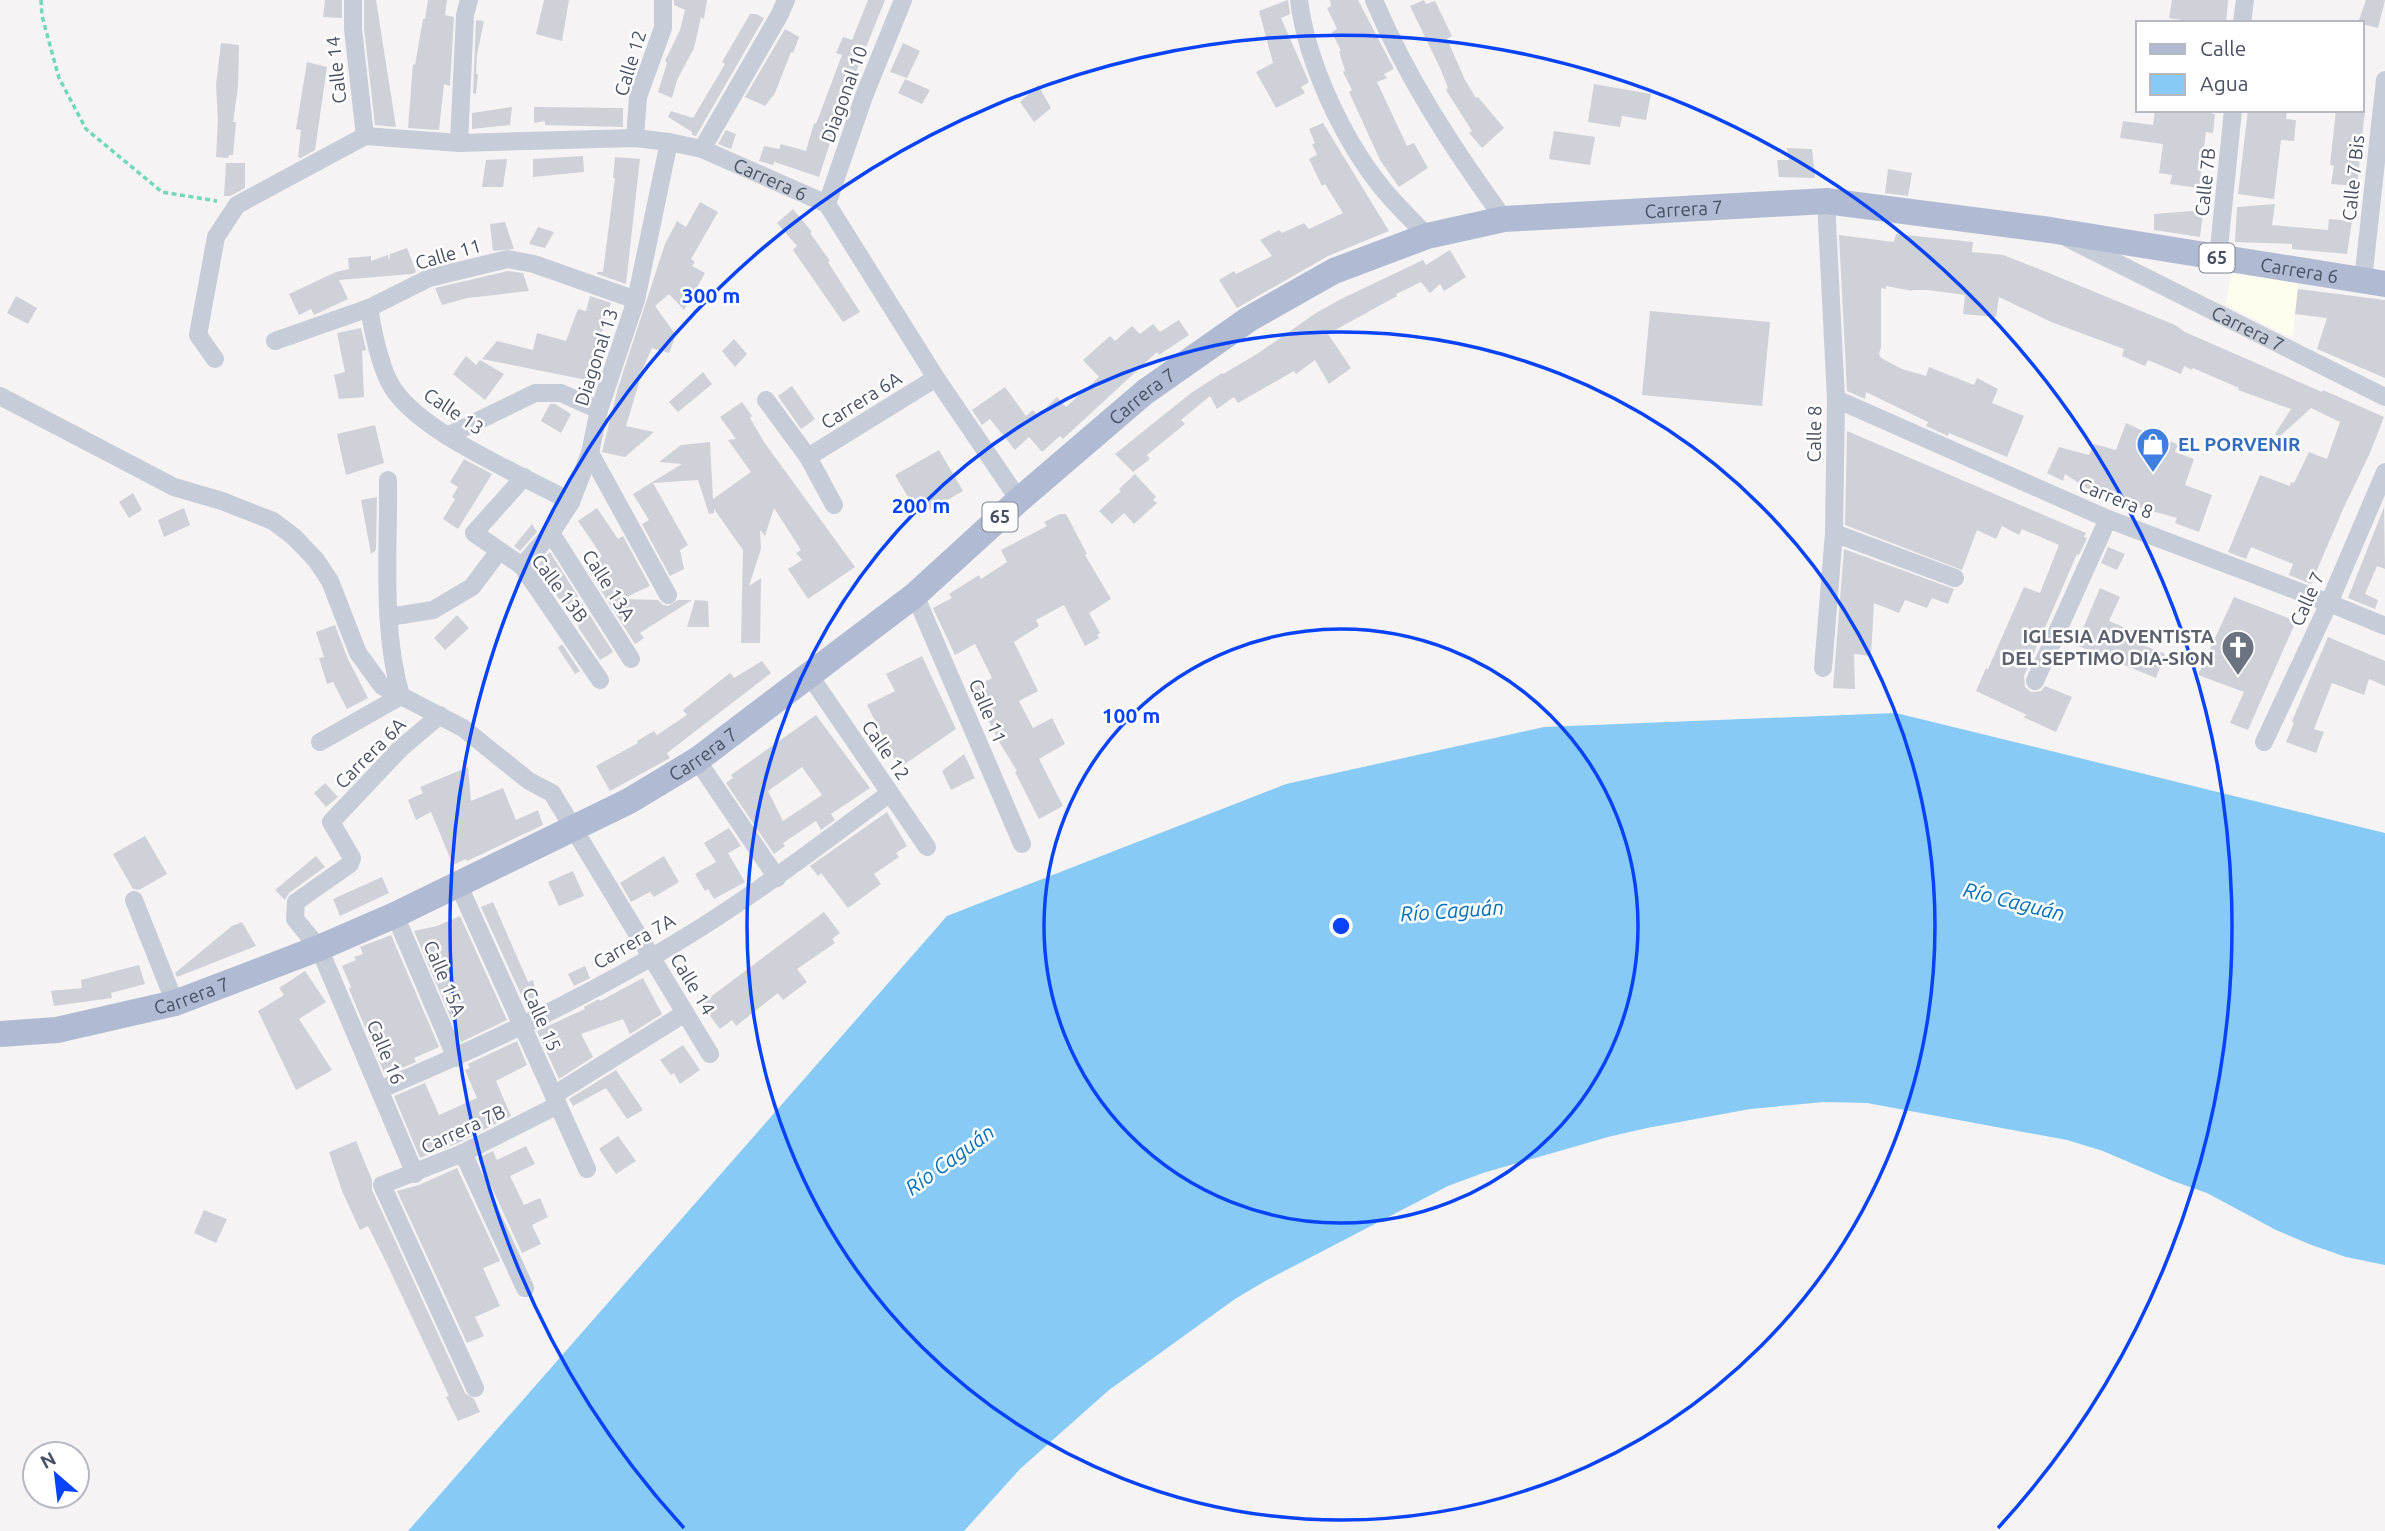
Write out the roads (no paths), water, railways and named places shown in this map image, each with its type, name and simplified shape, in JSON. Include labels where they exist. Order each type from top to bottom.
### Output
[{"type":"main road","name":"Carrera 7","points":[[0,1034],[57,1030],[176,1003],[319,948],[395,915],[629,801],[697,760],[915,595],[1019,499],[1145,392],[1249,319],[1334,271],[1427,236],[1504,219],[1826,201],[2050,230]]},
{"type":"main road","name":"Carrera 6","points":[[2050,230],[2374,282]]},
{"type":"street","name":"Calle 14","points":[[353,0],[353,29],[365,136]]},
{"type":"street","points":[[459,143],[465,15],[469,0]]},
{"type":"street","name":"Calle 12","points":[[635,138],[638,97],[663,28],[663,0]]},
{"type":"street","points":[[702,149],[786,0]]},
{"type":"street","name":"Diagonal 10","points":[[827,204],[864,96],[904,0]]},
{"type":"street","points":[[1299,0],[1318,74],[1346,134],[1382,188],[1427,236]]},
{"type":"street","points":[[1374,0],[1419,92],[1459,157],[1504,219]]},
{"type":"street","points":[[2242,21],[2245,0]]},
{"type":"street","name":"Calle 7 Bis","points":[[2374,282],[2385,80]]},
{"type":"street","name":"Calle 7B","points":[[2218,258],[2233,112]]},
{"type":"street","name":"Carrera 6","points":[[365,136],[459,143],[635,138],[669,142],[702,149],[827,204],[936,378],[1019,499]]},
{"type":"street","points":[[215,359],[198,335],[216,237],[237,205],[365,136]]},
{"type":"street","name":"Diagonal 13","points":[[522,566],[551,533],[571,502],[590,453],[599,410],[636,300],[669,142]]},
{"type":"street","name":"Calle 8","points":[[1823,668],[1834,533],[1836,399],[1826,201]]},
{"type":"street","name":"Carrera 7","points":[[2050,230],[2385,397]]},
{"type":"street","name":"Calle 11","points":[[275,341],[369,308],[429,278],[508,259],[534,264],[636,300]]},
{"type":"street","name":"Calle 13","points":[[369,308],[375,342],[393,390],[421,419],[447,436],[571,502]]},
{"type":"street","name":"Carrera 6A","points":[[808,457],[936,378]]},
{"type":"street","points":[[447,436],[535,393],[561,393],[599,410]]},
{"type":"street","name":"Calle 14","points":[[0,396],[174,487],[222,501],[273,521],[294,537],[316,560],[330,581],[358,653],[382,686],[463,727],[529,781],[552,793],[710,1054]]},
{"type":"street","name":"Carrera 8","points":[[1836,399],[2108,519],[2385,626]]},
{"type":"street","points":[[766,400],[808,457],[834,505]]},
{"type":"street","points":[[590,453],[668,595]]},
{"type":"street","name":"Calle 7","points":[[2264,742],[2329,603],[2385,472]]},
{"type":"street","name":"Calle 13B","points":[[524,477],[474,533],[522,566],[600,680]]},
{"type":"street","points":[[320,742],[401,696],[394,670],[389,617],[388,480]]},
{"type":"street","points":[[2035,681],[2108,519]]},
{"type":"street","name":"Calle 13A","points":[[551,533],[631,659]]},
{"type":"street","points":[[1834,533],[1955,578]]},
{"type":"street","points":[[389,617],[433,610],[472,587],[499,551]]},
{"type":"street","name":"Calle 11","points":[[915,595],[1022,844]]},
{"type":"street","name":"Calle 12","points":[[810,676],[927,847]]},
{"type":"street","name":"Carrera 6A","points":[[352,858],[331,822],[400,749],[440,715]]},
{"type":"street","points":[[697,760],[777,878]]},
{"type":"street","name":"Carrera 7A","points":[[379,1090],[523,1027],[652,957],[777,878],[890,793]]},
{"type":"street","name":"Calle 16","points":[[352,858],[350,864],[296,902],[295,919],[319,948],[415,1174]]},
{"type":"street","name":"Calle 15","points":[[459,886],[587,1169]]},
{"type":"street","points":[[134,900],[176,1003]]},
{"type":"street","name":"Calle 15A","points":[[395,915],[456,1058]]},
{"type":"street","name":"Carrera 7B","points":[[475,1388],[382,1185],[463,1153],[556,1100],[685,1013]]},
{"type":"street","points":[[463,1153],[525,1288]]},
{"type":"water","name":"Río Caguán","points":[[1896,713],[2385,833],[2385,1265],[2346,1257],[2309,1244],[2276,1230],[2207,1193],[2103,1151],[2067,1140],[1867,1103],[1824,1102],[1750,1109],[1608,1137],[1483,1173],[1448,1186],[1267,1280],[1235,1299],[1109,1390],[1020,1469],[964,1531],[408,1531],[947,916],[1286,784],[1544,727]]},
{"type":"place","name":"EL PORVENIR","points":[[2153,474]]},
{"type":"place","name":"IGLESIA ADVENTISTA DEL SEPTIMO DIA-SION","points":[[2238,677]]}]
